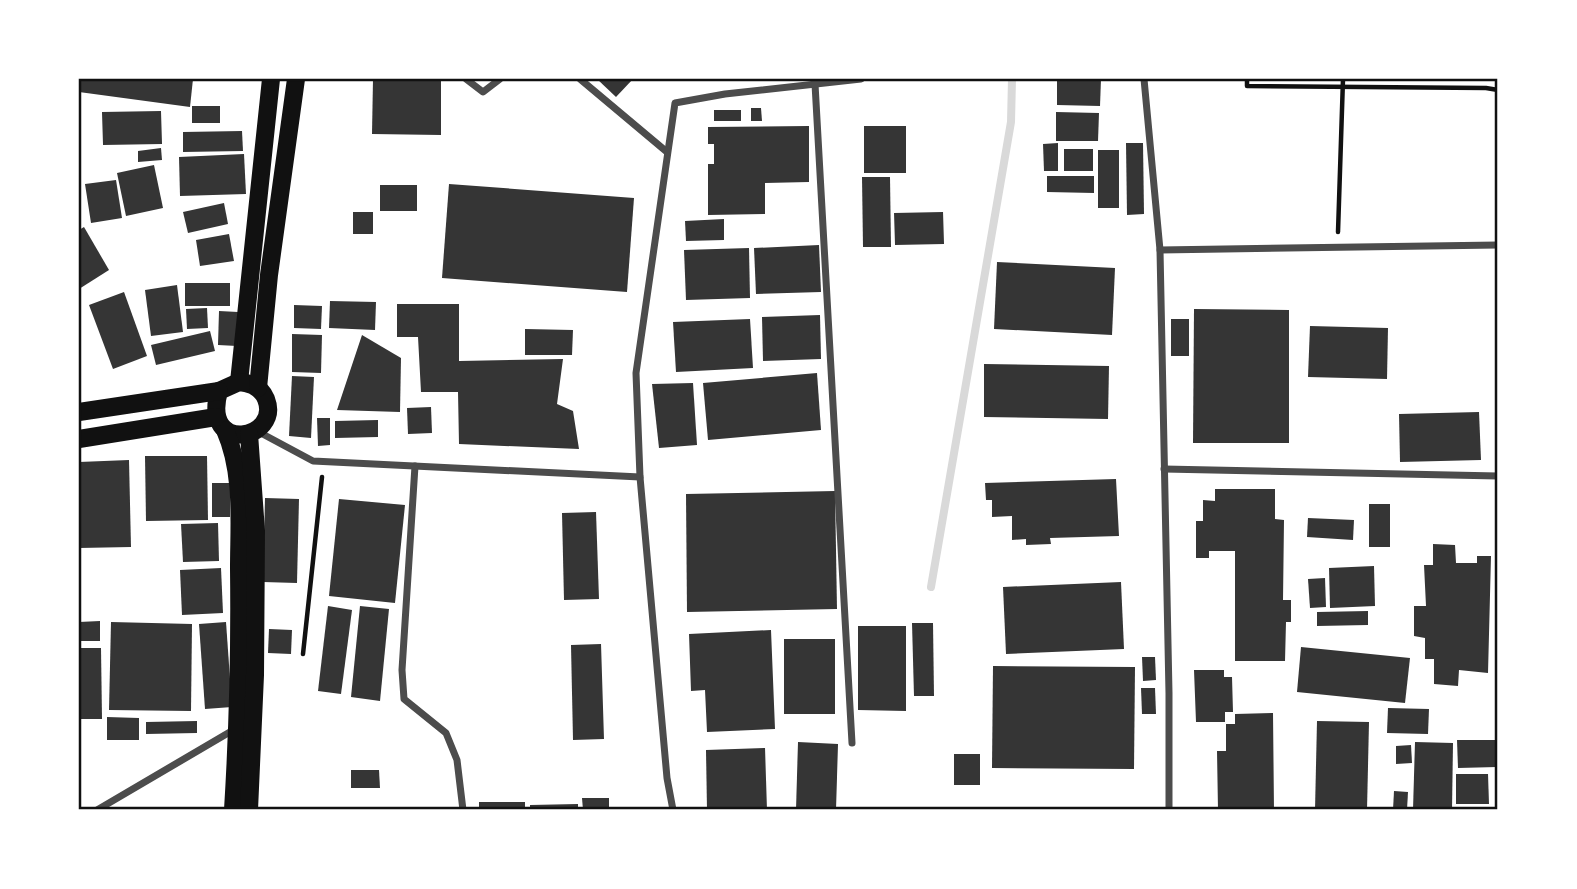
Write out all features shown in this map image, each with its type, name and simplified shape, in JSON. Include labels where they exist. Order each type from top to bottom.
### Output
[{"type":"main road","points":[[239,382],[271,79]]},
{"type":"main road","points":[[258,388],[269,275],[296,79]]},
{"type":"main road","points":[[79,412],[219,391],[239,382],[258,388],[268,408],[263,424],[253,432],[233,434],[221,423],[79,439]]},
{"type":"main road","points":[[219,391],[215,405],[233,447],[239,493],[238,727],[233,810]]},
{"type":"main road","points":[[249,810],[255,675],[256,531],[253,432]]},
{"type":"street","points":[[466,79],[483,92],[500,79]]},
{"type":"street","points":[[580,79],[667,152]]},
{"type":"street","points":[[673,810],[667,778],[640,477],[636,373],[675,103],[725,94],[862,79]]},
{"type":"street","points":[[1144,79],[1160,250],[1169,810]]},
{"type":"street","points":[[815,84],[852,743]]},
{"type":"street","points":[[1160,250],[1498,245]]},
{"type":"street","points":[[253,432],[313,461],[640,477]]},
{"type":"street","points":[[415,466],[402,670],[404,699],[446,733],[457,760],[463,810]]},
{"type":"street","points":[[1164,469],[1498,476]]},
{"type":"street","points":[[97,810],[238,727]]},
{"type":"path","points":[[1247,79],[1247,86],[1498,90]]},
{"type":"path","points":[[1337,248],[1343,79]]},
{"type":"path","points":[[303,654],[324,462]]},
{"type":"building","points":[[79,79],[193,79],[190,107],[79,92]]},
{"type":"building","points":[[373,79],[441,79],[441,135],[372,134]]},
{"type":"building","points":[[597,79],[633,79],[616,97]]},
{"type":"building","points":[[1057,79],[1101,79],[1100,106],[1057,105]]},
{"type":"building","points":[[192,106],[220,106],[220,123],[192,123]]},
{"type":"building","points":[[751,108],[761,108],[762,121],[751,121]]},
{"type":"building","points":[[714,110],[741,110],[741,121],[714,121]]},
{"type":"building","points":[[161,111],[162,144],[103,145],[102,112]]},
{"type":"building","points":[[1056,112],[1099,113],[1098,141],[1056,141]]},
{"type":"building","points":[[809,126],[809,182],[765,183],[765,214],[708,215],[708,164],[714,164],[714,144],[708,144],[708,127]]},
{"type":"building","points":[[864,126],[906,126],[906,173],[864,173]]},
{"type":"building","points":[[242,131],[243,151],[183,152],[183,132]]},
{"type":"building","points":[[1058,143],[1058,171],[1044,171],[1043,144]]},
{"type":"building","points":[[1126,143],[1143,143],[1144,214],[1127,215]]},
{"type":"building","points":[[161,148],[162,160],[138,162],[138,151]]},
{"type":"building","points":[[1064,149],[1093,149],[1093,171],[1064,171]]},
{"type":"building","points":[[1098,150],[1119,150],[1119,208],[1098,208]]},
{"type":"building","points":[[244,154],[246,194],[180,196],[179,157]]},
{"type":"building","points":[[154,165],[163,208],[126,216],[117,173]]},
{"type":"building","points":[[1047,176],[1094,176],[1094,193],[1047,192]]},
{"type":"building","points":[[862,177],[890,177],[891,247],[863,247]]},
{"type":"building","points":[[116,180],[122,218],[91,223],[85,184]]},
{"type":"building","points":[[449,184],[634,198],[627,292],[442,278]]},
{"type":"building","points":[[380,185],[417,185],[417,211],[380,211]]},
{"type":"building","points":[[224,203],[228,224],[188,233],[183,212]]},
{"type":"building","points":[[353,212],[373,212],[373,234],[353,234]]},
{"type":"building","points":[[943,212],[944,244],[895,245],[894,213]]},
{"type":"building","points":[[724,219],[724,240],[686,241],[685,221]]},
{"type":"building","points":[[84,227],[109,270],[79,289],[79,230]]},
{"type":"building","points":[[229,234],[234,261],[200,266],[196,240]]},
{"type":"building","points":[[819,245],[821,292],[756,294],[754,248]]},
{"type":"building","points":[[749,248],[750,298],[686,300],[684,250]]},
{"type":"building","points":[[997,262],[1115,268],[1112,335],[994,329]]},
{"type":"building","points":[[185,283],[230,283],[230,306],[185,306]]},
{"type":"building","points":[[177,285],[183,332],[151,336],[145,290]]},
{"type":"building","points":[[124,292],[147,356],[113,369],[89,305]]},
{"type":"building","points":[[330,301],[376,302],[375,330],[329,328]]},
{"type":"building","points":[[397,304],[459,304],[459,361],[563,359],[557,404],[573,411],[579,449],[459,444],[458,392],[421,392],[418,337],[397,337]]},
{"type":"building","points":[[294,305],[322,306],[321,329],[294,328]]},
{"type":"building","points":[[207,308],[208,328],[187,329],[186,309]]},
{"type":"building","points":[[1194,309],[1289,310],[1289,443],[1193,443]]},
{"type":"building","points":[[219,311],[238,312],[237,346],[218,345]]},
{"type":"building","points":[[820,315],[821,359],[763,361],[762,317]]},
{"type":"building","points":[[750,319],[753,368],[676,372],[673,322]]},
{"type":"building","points":[[1171,319],[1189,319],[1189,356],[1171,356]]},
{"type":"building","points":[[1310,326],[1388,328],[1387,379],[1308,377]]},
{"type":"building","points":[[525,329],[573,330],[572,355],[525,355]]},
{"type":"building","points":[[210,331],[215,351],[156,365],[151,345]]},
{"type":"building","points":[[292,334],[322,335],[321,373],[292,372]]},
{"type":"building","points":[[362,335],[401,358],[400,412],[337,410]]},
{"type":"building","points":[[984,364],[1109,366],[1108,419],[984,417]]},
{"type":"building","points":[[817,373],[821,430],[708,440],[703,383]]},
{"type":"building","points":[[292,376],[314,377],[311,438],[289,436]]},
{"type":"building","points":[[693,383],[697,445],[659,448],[652,384]]},
{"type":"building","points":[[431,407],[432,433],[408,434],[407,408]]},
{"type":"building","points":[[1479,412],[1481,460],[1400,462],[1399,414]]},
{"type":"building","points":[[317,418],[330,418],[330,445],[318,446]]},
{"type":"building","points":[[378,420],[378,437],[335,438],[335,421]]},
{"type":"building","points":[[145,456],[207,456],[208,520],[146,521]]},
{"type":"building","points":[[129,460],[131,547],[79,548],[79,462]]},
{"type":"building","points":[[1116,479],[1119,536],[1050,538],[1051,544],[1026,545],[1026,539],[1012,540],[1012,516],[992,517],[992,500],[986,500],[985,483]]},
{"type":"building","points":[[212,483],[230,483],[230,517],[212,517]]},
{"type":"building","points":[[1215,489],[1275,489],[1275,519],[1284,520],[1283,600],[1291,600],[1291,622],[1286,622],[1285,661],[1235,661],[1235,551],[1209,551],[1209,558],[1196,558],[1196,521],[1203,521],[1203,500],[1215,501]]},
{"type":"building","points":[[835,491],[837,609],[687,612],[686,494]]},
{"type":"building","points":[[265,498],[299,499],[297,583],[263,582]]},
{"type":"building","points":[[339,499],[405,505],[395,603],[329,596]]},
{"type":"building","points":[[1369,504],[1390,504],[1390,547],[1369,547]]},
{"type":"building","points":[[596,512],[599,599],[564,600],[562,513]]},
{"type":"building","points":[[1308,518],[1354,520],[1353,540],[1307,537]]},
{"type":"building","points":[[218,523],[219,561],[183,562],[181,524]]},
{"type":"building","points":[[1433,544],[1455,545],[1456,563],[1477,563],[1477,556],[1491,556],[1488,673],[1459,670],[1458,686],[1434,684],[1434,659],[1425,659],[1425,638],[1414,636],[1414,606],[1426,606],[1424,565],[1433,565]]},
{"type":"building","points":[[1374,566],[1375,606],[1330,608],[1329,568]]},
{"type":"building","points":[[221,568],[223,613],[182,615],[180,570]]},
{"type":"building","points":[[1325,578],[1326,607],[1310,608],[1308,579]]},
{"type":"building","points":[[1121,582],[1124,649],[1006,654],[1003,587]]},
{"type":"building","points":[[328,606],[352,610],[341,694],[318,691]]},
{"type":"building","points":[[360,606],[389,609],[380,701],[351,697]]},
{"type":"building","points":[[1368,611],[1368,625],[1317,626],[1317,612]]},
{"type":"building","points":[[100,621],[100,641],[79,641],[79,622]]},
{"type":"building","points":[[111,622],[192,624],[191,711],[109,710]]},
{"type":"building","points":[[226,622],[232,707],[205,709],[199,624]]},
{"type":"building","points":[[912,623],[933,623],[934,696],[914,696]]},
{"type":"building","points":[[858,626],[906,626],[906,711],[858,710]]},
{"type":"building","points":[[269,629],[292,630],[291,654],[268,653]]},
{"type":"building","points":[[771,630],[775,729],[707,732],[705,690],[691,691],[689,634]]},
{"type":"building","points":[[784,639],[835,639],[835,714],[784,714]]},
{"type":"building","points":[[601,644],[604,739],[573,740],[571,645]]},
{"type":"building","points":[[1301,647],[1410,658],[1405,703],[1297,692]]},
{"type":"building","points":[[79,648],[101,648],[102,719],[79,719]]},
{"type":"building","points":[[1142,657],[1155,657],[1156,680],[1143,681]]},
{"type":"building","points":[[993,666],[1135,667],[1134,769],[992,768]]},
{"type":"building","points":[[1194,670],[1224,670],[1224,677],[1232,677],[1233,712],[1225,712],[1225,722],[1196,722]]},
{"type":"building","points":[[1141,688],[1155,688],[1156,714],[1142,714]]},
{"type":"building","points":[[1388,708],[1429,709],[1428,734],[1387,733]]},
{"type":"building","points":[[1273,713],[1274,810],[1218,810],[1217,751],[1226,751],[1226,724],[1235,724],[1235,714]]},
{"type":"building","points":[[107,717],[139,718],[139,740],[107,740]]},
{"type":"building","points":[[197,721],[197,733],[146,734],[146,722]]},
{"type":"building","points":[[1317,721],[1369,722],[1367,810],[1315,810]]},
{"type":"building","points":[[1457,740],[1497,740],[1497,767],[1458,768]]},
{"type":"building","points":[[798,742],[838,744],[836,810],[796,810]]},
{"type":"building","points":[[1415,742],[1453,743],[1452,810],[1413,810]]},
{"type":"building","points":[[1411,745],[1412,763],[1396,764],[1396,746]]},
{"type":"building","points":[[765,748],[767,810],[707,810],[706,750]]},
{"type":"building","points":[[954,754],[980,754],[980,785],[954,785]]},
{"type":"building","points":[[351,770],[379,770],[380,788],[351,788]]},
{"type":"building","points":[[1456,774],[1488,774],[1489,804],[1456,804]]},
{"type":"building","points":[[1394,791],[1408,792],[1407,810],[1393,810]]},
{"type":"building","points":[[582,798],[609,798],[609,810],[583,810]]},
{"type":"building","points":[[479,802],[525,802],[525,810],[479,810]]},
{"type":"building","points":[[578,804],[578,810],[530,810],[530,805]]},
{"type":"waterway","points":[[931,587],[1011,122],[1012,79]]}]
